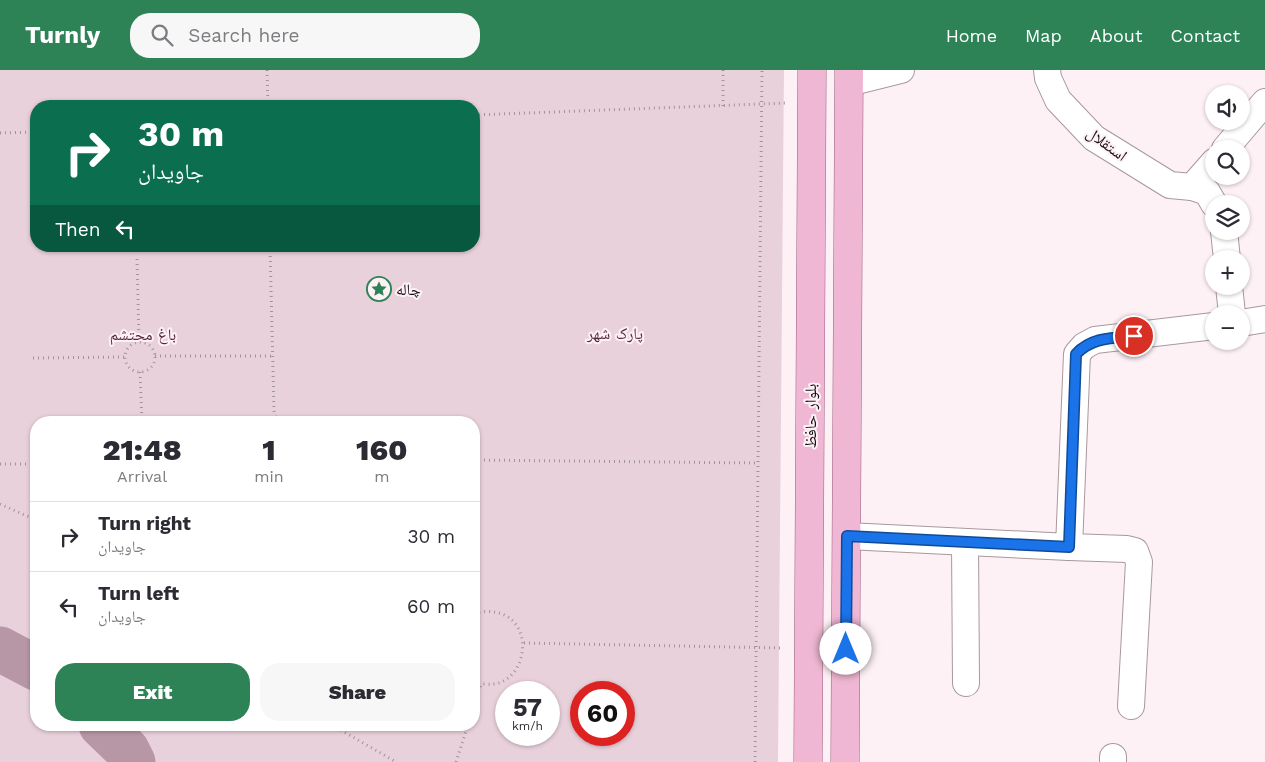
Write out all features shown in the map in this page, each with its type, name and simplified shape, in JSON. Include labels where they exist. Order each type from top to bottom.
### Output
[{"type":"main road","points":[[805,86],[849,76],[846,762]]},
{"type":"main road","name":"بلوار حافظ","points":[[805,86],[808,762]]},
{"type":"street","points":[[849,76],[900,70]]},
{"type":"street","name":"استقلال","points":[[1047,70],[1048,78],[1058,100],[1094,138],[1170,185],[1192,187]]},
{"type":"street","points":[[1233,140],[1265,102]]},
{"type":"street","points":[[1205,172],[1192,187],[1207,192],[1209,195]]},
{"type":"street","points":[[1250,322],[1265,319]]},
{"type":"street","points":[[1069,547],[1076,354],[1084,346],[1095,340],[1205,327]]},
{"type":"street","points":[[847,536],[965,543],[1127,549],[1135,551],[1139,562],[1131,706]]},
{"type":"street","points":[[965,543],[966,684]]},
{"type":"path","points":[[267,70],[268,100]]},
{"type":"path","points":[[723,70],[723,106]]},
{"type":"path","points":[[755,762],[762,70]]},
{"type":"path","points":[[480,115],[761,104],[805,86]]},
{"type":"path","points":[[0,133],[30,132]]},
{"type":"path","points":[[270,252],[275,416]]},
{"type":"path","points":[[137,259],[139,341]]},
{"type":"path","points":[[139,341],[150,346],[156,356]]},
{"type":"path","points":[[139,341],[129,346],[125,357],[129,368],[140,372],[151,368],[156,356]]},
{"type":"path","points":[[156,356],[272,356]]},
{"type":"path","points":[[33,358],[125,357]]},
{"type":"path","points":[[140,372],[142,416]]},
{"type":"path","points":[[480,460],[758,463]]},
{"type":"path","points":[[0,464],[30,464]]},
{"type":"path","points":[[0,504],[30,517]]},
{"type":"path","points":[[480,612],[487,610],[500,613],[512,620],[520,630],[524,643],[523,657],[517,669],[507,679],[495,684],[481,684],[480,687]]},
{"type":"path","points":[[524,643],[787,648]]},
{"type":"path","points":[[342,731],[396,762]]},
{"type":"path","points":[[456,762],[466,731]]},
{"type":"green space","name":"پارک شهر","points":[[0,70],[784,70],[778,762],[0,762]]},
{"type":"waterway","points":[[0,649],[30,665]]},
{"type":"waterway","points":[[107,731],[127,750],[133,762]]},
{"type":"place","name":"چاله","points":[[379,289]]},
{"type":"route","points":[[846,649],[847,536],[1069,547],[1076,354],[1084,346],[1095,340],[1134,336]]},
{"type":"park label","name":"باغ محتشم","points":[[143,334]]}]
